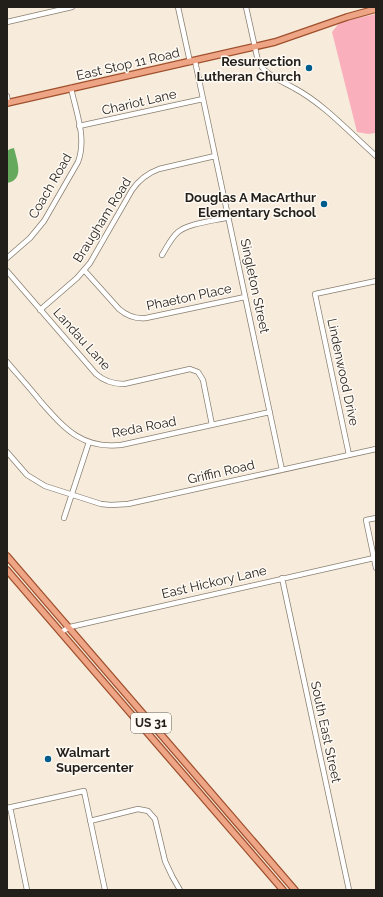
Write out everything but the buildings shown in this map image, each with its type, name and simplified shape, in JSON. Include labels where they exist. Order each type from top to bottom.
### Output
[{"type":"main road","name":"East Stop 11 Road","points":[[8,103],[282,40],[346,17],[376,9]]},
{"type":"main road","name":"US 31","points":[[7,556],[295,890]]},
{"type":"main road","name":"US 31","points":[[7,570],[283,890]]},
{"type":"street","points":[[7,22],[72,7]]},
{"type":"street","name":"Singleton Street","points":[[178,7],[203,99],[282,470]]},
{"type":"street","points":[[246,7],[258,61],[266,72],[302,92],[316,102],[376,156]]},
{"type":"street","name":"Coach Road","points":[[7,258],[30,238],[41,225],[78,162],[82,152],[80,126],[71,88]]},
{"type":"street","points":[[7,96],[8,103]]},
{"type":"street","name":"Chariot Lane","points":[[80,126],[203,99]]},
{"type":"street","name":"Braugham Road","points":[[40,310],[84,270],[95,255],[132,190],[141,179],[159,169],[215,156]]},
{"type":"street","points":[[162,255],[172,238],[185,228],[228,217]]},
{"type":"street","name":"Phaeton Place","points":[[84,270],[119,309],[134,318],[146,318],[246,296]]},
{"type":"street","name":"Landau Lane","points":[[7,271],[96,374],[107,381],[115,384],[124,384],[190,369],[198,372],[202,380],[212,425]]},
{"type":"street","name":"Lindenwood Drive","points":[[349,455],[315,294],[376,281]]},
{"type":"street","name":"Reda Road","points":[[7,362],[60,424],[89,442],[106,446],[122,445],[270,412]]},
{"type":"street","points":[[64,518],[89,442]]},
{"type":"street","name":"Griffin Road","points":[[7,452],[22,470],[36,482],[48,488],[102,505],[124,505],[376,449]]},
{"type":"street","points":[[376,518],[366,520],[376,568]]},
{"type":"street","name":"East Hickory Lane","points":[[61,632],[70,628],[374,558]]},
{"type":"street","name":"South East Street","points":[[282,578],[349,890]]},
{"type":"street","points":[[27,890],[8,808],[84,791],[106,890]]},
{"type":"street","points":[[90,820],[138,810],[150,812],[156,821],[166,861],[180,890]]},
{"type":"shaded area","points":[[376,14],[376,133],[368,134],[357,132],[332,32],[340,22]]},
{"type":"shaded area","points":[[14,148],[18,164],[18,174],[13,181],[7,183],[7,151]]},
{"type":"place","name":"Resurrection Lutheran Church","points":[[309,68]]},
{"type":"place","name":"Douglas A MacArthur Elementary School","points":[[324,204]]},
{"type":"place","name":"Walmart Supercenter","points":[[48,759]]}]
